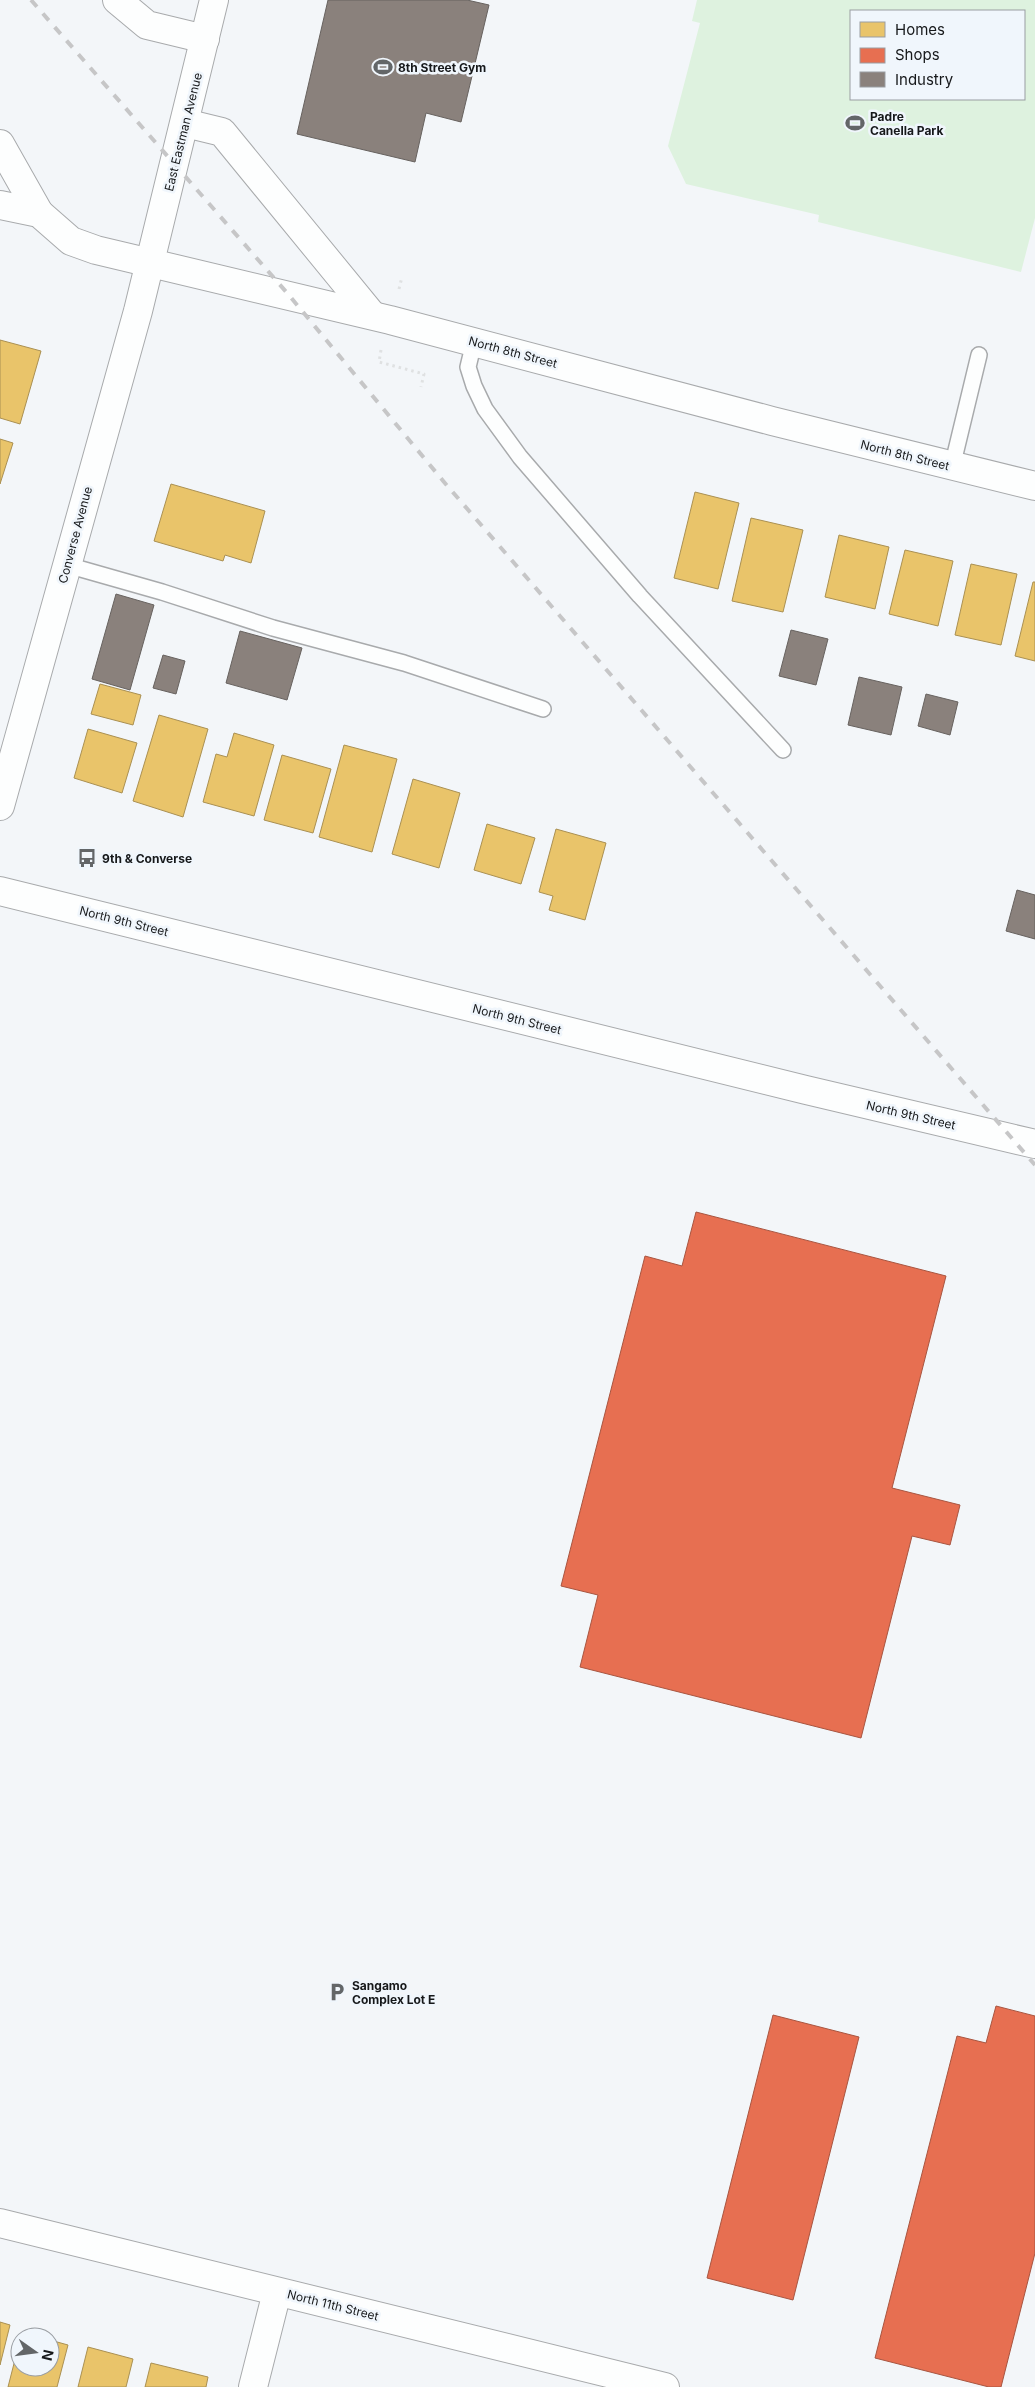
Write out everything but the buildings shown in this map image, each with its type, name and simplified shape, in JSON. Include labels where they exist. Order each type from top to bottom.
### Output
[{"type":"street","points":[[117,0],[147,25],[205,39]]},
{"type":"street","name":"East Eastman Avenue","points":[[150,263],[214,0]]},
{"type":"street","points":[[185,123],[222,132],[372,315]]},
{"type":"street","points":[[0,144],[39,213]]},
{"type":"street","name":"North 8th Street","points":[[0,205],[39,213],[71,241],[96,250],[372,315],[772,421],[1035,486]]},
{"type":"street","name":"Converse Avenue","points":[[0,806],[150,263]]},
{"type":"street","name":"North 9th Street","points":[[0,891],[806,1090],[1035,1144]]},
{"type":"street","name":"North 11th Street","points":[[0,2224],[665,2387]]},
{"type":"street","points":[[253,2387],[277,2292]]},
{"type":"lane","points":[[474,342],[468,367],[474,386],[485,409],[520,457],[640,596],[783,750]]},
{"type":"lane","points":[[952,466],[979,355]]},
{"type":"lane","points":[[67,565],[162,592],[273,628],[404,663],[543,708]]},
{"type":"path","points":[[398,294],[402,277]]},
{"type":"path","points":[[382,345],[379,362],[424,374],[421,387]]},
{"type":"green space","name":"Padre Canella Park","points":[[697,0],[1035,0],[1035,218],[1021,272],[818,222],[819,215],[686,184],[668,146],[700,23],[692,21]]},
{"type":"railway","points":[[31,0],[288,294],[444,482],[1035,1165]]},
{"type":"place","name":"8th Street Gym","points":[[383,67]]},
{"type":"place","name":"Padre Canella Park","points":[[855,123]]},
{"type":"place","name":"9th & Converse","points":[[87,858]]},
{"type":"place","name":"Sangamo Complex Lot E","points":[[337,1992]]}]
